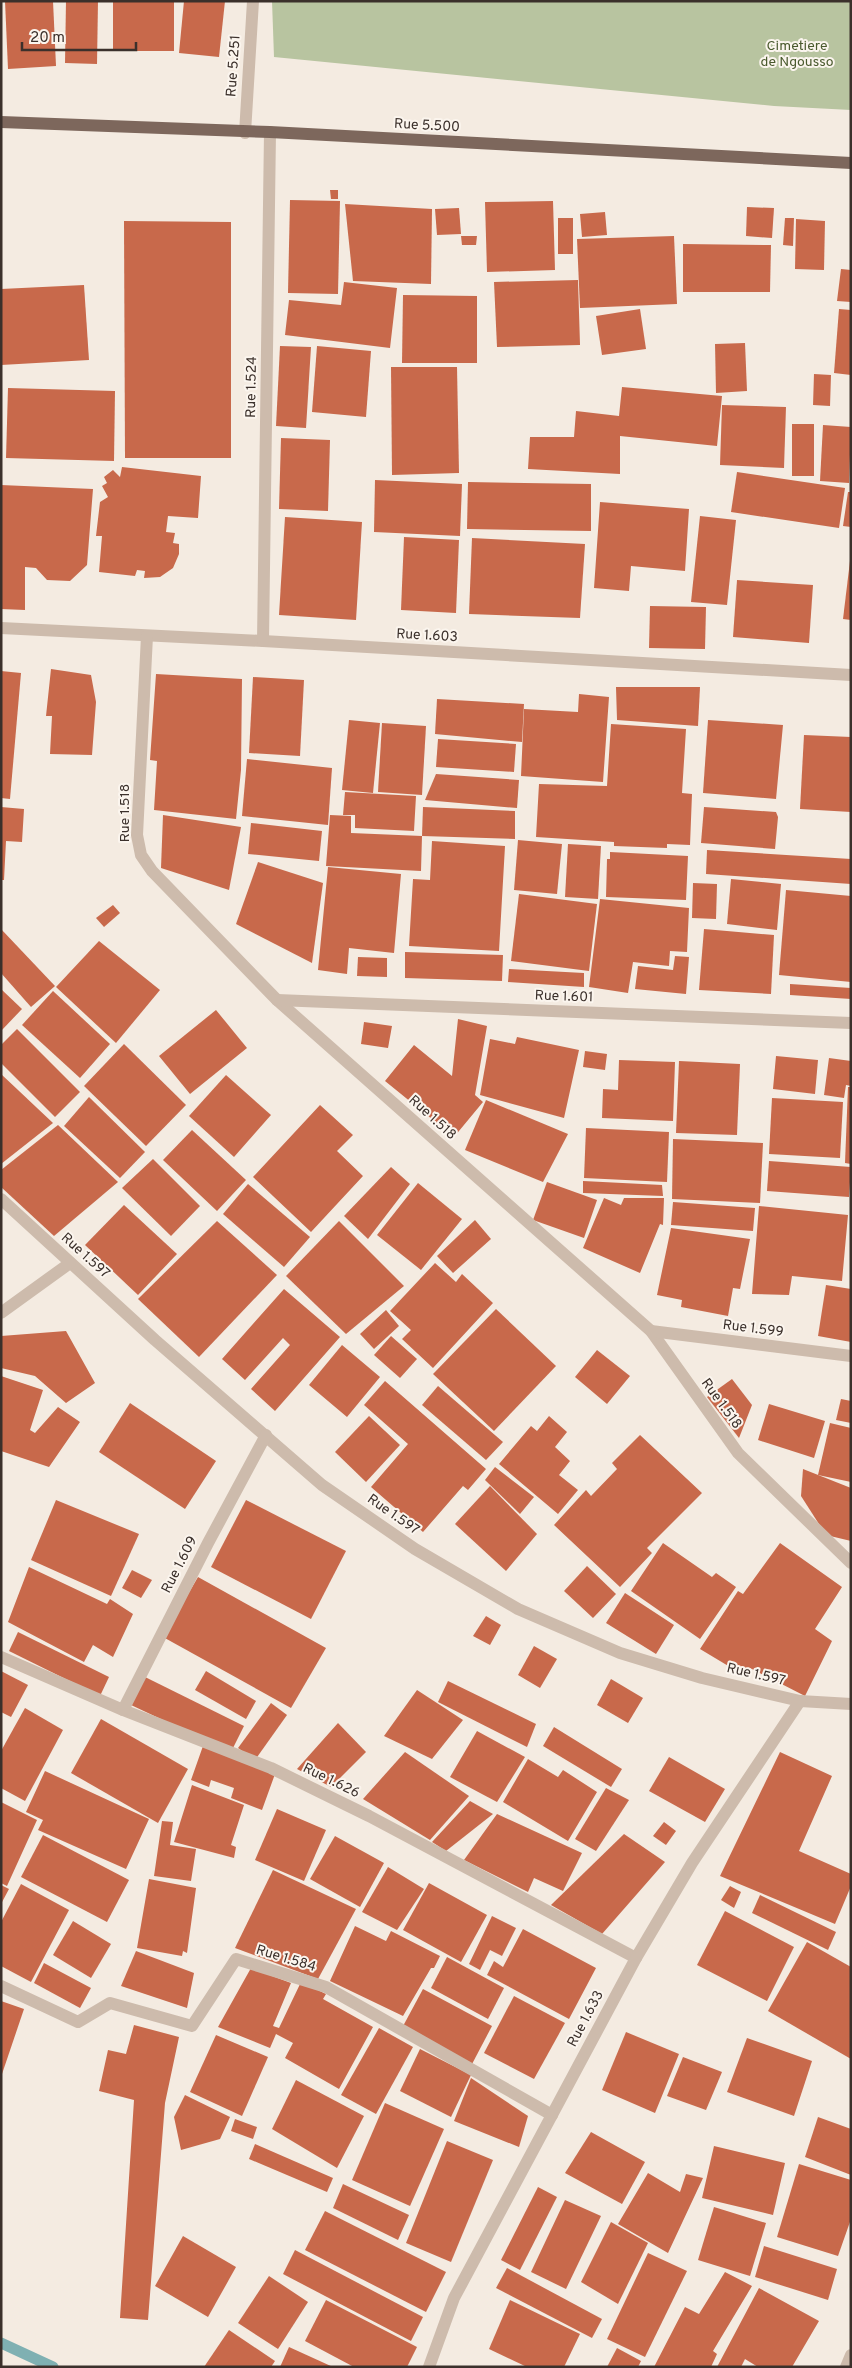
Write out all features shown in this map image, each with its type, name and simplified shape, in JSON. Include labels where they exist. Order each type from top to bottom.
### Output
[{"type":"main road","name":"Rue 5.500","points":[[1,122],[245,133],[270,132],[851,163]]},
{"type":"street","name":"Rue 5.251","points":[[245,133],[253,1]]},
{"type":"street","name":"Rue 1.524","points":[[263,641],[270,132]]},
{"type":"street","name":"Rue 1.603","points":[[1,628],[851,675]]},
{"type":"street","name":"Rue 1.518","points":[[147,636],[137,835],[141,855],[152,871],[277,1000],[651,1332],[738,1453],[851,1563]]},
{"type":"street","name":"Rue 1.601","points":[[277,1000],[851,1023]]},
{"type":"street","name":"Rue 1.597","points":[[1,1199],[70,1264],[329,1490],[415,1549],[518,1610],[620,1653],[702,1678],[800,1701],[851,1704]]},
{"type":"street","points":[[1,1313],[70,1264]]},
{"type":"street","name":"Rue 1.599","points":[[651,1332],[851,1356]]},
{"type":"street","name":"Rue 1.609","points":[[123,1710],[208,1543],[266,1436]]},
{"type":"street","name":"Rue 1.626","points":[[1,1657],[123,1710],[270,1768],[369,1816],[636,1958]]},
{"type":"street","name":"Rue 1.633","points":[[429,2367],[454,2298],[636,1958],[692,1863],[800,1701]]},
{"type":"street","name":"Rue 1.584","points":[[1,1986],[78,2022],[110,2003],[192,2026],[236,1959],[326,1987],[552,2115]]},
{"type":"street","points":[[846,2367],[851,2355]]},
{"type":"green space","name":"Cimetiere de Ngousso","points":[[272,1],[851,1],[851,110],[774,106],[274,57]]},
{"type":"building","points":[[5,1],[53,1],[56,66],[8,69]]},
{"type":"building","points":[[66,1],[98,1],[97,64],[65,63]]},
{"type":"building","points":[[113,1],[174,1],[174,51],[113,51]]},
{"type":"building","points":[[184,1],[225,1],[219,57],[179,53]]},
{"type":"building","points":[[330,190],[338,190],[338,199],[331,199]]},
{"type":"building","points":[[290,200],[340,201],[338,294],[288,293]]},
{"type":"building","points":[[553,201],[555,270],[487,272],[485,202]]},
{"type":"building","points":[[345,204],[432,209],[431,284],[353,281]]},
{"type":"building","points":[[747,207],[774,208],[772,238],[746,236]]},
{"type":"building","points":[[459,208],[461,234],[437,235],[435,209]]},
{"type":"building","points":[[605,212],[607,235],[582,237],[580,214]]},
{"type":"building","points":[[558,218],[573,218],[573,254],[558,254]]},
{"type":"building","points":[[785,218],[794,218],[793,246],[783,245]]},
{"type":"building","points":[[796,219],[825,221],[824,270],[795,269]]},
{"type":"building","points":[[124,221],[231,222],[231,458],[125,458]]},
{"type":"building","points":[[461,236],[477,236],[476,245],[462,245]]},
{"type":"building","points":[[674,236],[677,304],[580,308],[577,239]]},
{"type":"building","points":[[683,244],[771,245],[770,292],[683,292]]},
{"type":"building","points":[[841,269],[851,270],[851,302],[837,301]]},
{"type":"building","points":[[578,280],[580,345],[497,347],[494,282]]},
{"type":"building","points":[[344,282],[397,288],[390,348],[285,335],[289,300],[341,305]]},
{"type":"building","points":[[84,285],[89,360],[1,365],[1,289]]},
{"type":"building","points":[[403,295],[477,296],[477,363],[402,363]]},
{"type":"building","points":[[640,309],[646,349],[602,355],[596,316]]},
{"type":"building","points":[[839,309],[851,310],[851,375],[834,373]]},
{"type":"building","points":[[745,343],[747,391],[716,393],[715,344]]},
{"type":"building","points":[[280,346],[311,347],[306,428],[276,426]]},
{"type":"building","points":[[317,346],[371,351],[366,417],[312,412]]},
{"type":"building","points":[[391,367],[457,367],[459,473],[392,475]]},
{"type":"building","points":[[814,374],[831,375],[830,406],[813,405]]},
{"type":"building","points":[[622,387],[722,396],[717,446],[620,436],[620,474],[528,469],[530,437],[574,437],[576,411],[619,416]]},
{"type":"building","points":[[8,388],[115,391],[114,461],[6,458]]},
{"type":"building","points":[[722,405],[786,407],[784,468],[720,465]]},
{"type":"building","points":[[792,424],[814,424],[814,476],[792,476]]},
{"type":"building","points":[[823,425],[851,427],[849,483],[820,481]]},
{"type":"building","points":[[281,438],[330,440],[328,511],[279,509]]},
{"type":"building","points":[[122,467],[201,476],[198,518],[168,516],[166,532],[175,533],[173,543],[179,544],[179,554],[173,568],[160,577],[144,578],[145,571],[137,570],[135,576],[99,572],[102,536],[96,536],[100,502],[108,497],[102,486],[107,483],[104,477],[113,470],[120,477]]},
{"type":"building","points":[[737,472],[845,488],[839,528],[731,512]]},
{"type":"building","points":[[375,480],[462,484],[460,536],[374,532]]},
{"type":"building","points":[[468,482],[591,484],[591,531],[467,529]]},
{"type":"building","points":[[1,485],[93,489],[87,565],[70,581],[47,580],[36,568],[25,567],[25,610],[1,609]]},
{"type":"building","points":[[848,492],[851,492],[851,527],[843,526]]},
{"type":"building","points":[[600,502],[689,509],[685,571],[631,566],[629,591],[594,588]]},
{"type":"building","points":[[700,516],[736,520],[727,605],[691,602]]},
{"type":"building","points":[[285,517],[362,522],[356,620],[279,615]]},
{"type":"building","points":[[404,537],[459,540],[456,613],[401,610]]},
{"type":"building","points":[[472,538],[585,544],[580,618],[469,614]]},
{"type":"building","points":[[851,562],[851,620],[843,619]]},
{"type":"building","points":[[737,580],[813,585],[809,643],[733,637]]},
{"type":"building","points":[[650,606],[706,607],[705,649],[649,648]]},
{"type":"building","points":[[51,669],[91,675],[96,702],[92,755],[50,754],[52,716],[46,716]]},
{"type":"building","points":[[1,671],[21,673],[10,799],[1,798]]},
{"type":"building","points":[[156,674],[242,679],[241,770],[236,819],[154,810],[157,761],[150,760]]},
{"type":"building","points":[[253,677],[304,680],[300,756],[249,753]]},
{"type":"building","points":[[616,687],[700,687],[698,726],[617,720]]},
{"type":"building","points":[[579,694],[609,697],[603,782],[521,776],[524,709],[578,712]]},
{"type":"building","points":[[437,699],[524,704],[522,742],[435,734]]},
{"type":"building","points":[[349,720],[380,723],[373,793],[342,790]]},
{"type":"building","points":[[708,720],[783,725],[776,799],[703,793]]},
{"type":"building","points":[[382,723],[426,726],[422,795],[378,792]]},
{"type":"building","points":[[611,724],[686,729],[682,793],[692,794],[690,845],[667,844],[667,848],[614,846],[614,842],[536,837],[539,784],[607,786]]},
{"type":"building","points":[[804,735],[851,737],[851,812],[800,809]]},
{"type":"building","points":[[438,739],[516,744],[514,772],[436,767]]},
{"type":"building","points":[[247,759],[332,768],[328,825],[242,816]]},
{"type":"building","points":[[436,774],[519,780],[517,808],[425,800]]},
{"type":"building","points":[[345,792],[416,796],[414,831],[355,828],[355,815],[343,815]]},
{"type":"building","points":[[1,807],[24,809],[22,842],[6,841],[4,880],[1,880]]},
{"type":"building","points":[[423,807],[515,811],[515,839],[422,836]]},
{"type":"building","points":[[704,807],[776,812],[778,817],[775,849],[701,843]]},
{"type":"building","points":[[163,815],[241,827],[229,890],[161,868]]},
{"type":"building","points":[[330,815],[351,816],[351,833],[422,836],[421,871],[326,866]]},
{"type":"building","points":[[251,823],[322,831],[319,861],[248,854]]},
{"type":"building","points":[[518,840],[562,844],[557,894],[514,890]]},
{"type":"building","points":[[432,841],[505,846],[499,951],[409,946],[413,879],[430,880]]},
{"type":"building","points":[[568,844],[601,846],[598,899],[565,897]]},
{"type":"building","points":[[707,850],[851,859],[851,884],[706,874]]},
{"type":"building","points":[[610,852],[688,856],[686,900],[606,897],[607,859],[610,859]]},
{"type":"building","points":[[258,862],[323,883],[312,963],[236,924]]},
{"type":"building","points":[[328,867],[401,874],[394,953],[349,948],[347,974],[318,970]]},
{"type":"building","points":[[731,879],[781,884],[777,930],[727,924]]},
{"type":"building","points":[[693,883],[717,884],[716,919],[692,918]]},
{"type":"building","points":[[786,890],[851,896],[851,982],[779,975]]},
{"type":"building","points":[[519,894],[597,904],[589,971],[511,961]]},
{"type":"building","points":[[600,899],[689,908],[687,952],[670,951],[669,966],[633,962],[628,993],[589,987]]},
{"type":"building","points":[[113,905],[120,913],[104,927],[96,918]]},
{"type":"building","points":[[1,929],[55,986],[31,1007],[1,973]]},
{"type":"building","points":[[704,929],[774,935],[771,994],[699,990]]},
{"type":"building","points":[[99,941],[160,990],[116,1043],[56,987]]},
{"type":"building","points":[[405,952],[503,955],[502,981],[405,978]]},
{"type":"building","points":[[675,956],[689,957],[686,994],[635,989],[638,966],[673,970]]},
{"type":"building","points":[[358,957],[387,958],[387,977],[357,976]]},
{"type":"building","points":[[509,969],[584,973],[584,987],[508,982]]},
{"type":"building","points":[[790,984],[851,988],[851,999],[790,995]]},
{"type":"building","points":[[1,989],[22,1009],[1,1031]]},
{"type":"building","points":[[53,991],[110,1044],[80,1078],[22,1025]]},
{"type":"building","points":[[216,1010],[247,1048],[190,1094],[159,1056]]},
{"type":"building","points":[[458,1019],[487,1026],[475,1095],[483,1102],[454,1137],[385,1081],[414,1045],[452,1076]]},
{"type":"building","points":[[364,1022],[392,1026],[388,1048],[361,1044]]},
{"type":"building","points":[[17,1029],[80,1092],[55,1117],[1,1063],[1,1045]]},
{"type":"building","points":[[517,1037],[579,1050],[564,1118],[480,1095],[490,1039],[515,1044]]},
{"type":"building","points":[[124,1044],[186,1105],[146,1146],[84,1086]]},
{"type":"building","points":[[585,1051],[607,1054],[605,1070],[583,1067]]},
{"type":"building","points":[[776,1056],[818,1060],[815,1094],[773,1089]]},
{"type":"building","points":[[829,1058],[851,1061],[851,1086],[846,1085],[844,1098],[824,1095]]},
{"type":"building","points":[[619,1060],[675,1062],[673,1121],[602,1118],[603,1089],[618,1090]]},
{"type":"building","points":[[679,1061],[740,1064],[737,1135],[676,1133]]},
{"type":"building","points":[[1,1074],[53,1123],[1,1164]]},
{"type":"building","points":[[226,1075],[271,1115],[234,1157],[189,1116]]},
{"type":"building","points":[[848,1087],[851,1087],[851,1164],[845,1163]]},
{"type":"building","points":[[89,1097],[145,1152],[120,1178],[64,1126]]},
{"type":"building","points":[[772,1098],[843,1102],[840,1158],[769,1154]]},
{"type":"building","points":[[486,1100],[568,1134],[543,1182],[465,1150]]},
{"type":"building","points":[[320,1105],[353,1135],[337,1151],[363,1176],[311,1232],[253,1177]]},
{"type":"building","points":[[58,1125],[118,1182],[54,1236],[1,1187],[1,1170]]},
{"type":"building","points":[[586,1128],[669,1132],[667,1182],[584,1178]]},
{"type":"building","points":[[192,1130],[246,1180],[217,1211],[163,1160]]},
{"type":"building","points":[[673,1139],[763,1143],[760,1203],[672,1199]]},
{"type":"building","points":[[153,1159],[200,1206],[171,1236],[122,1188]]},
{"type":"building","points":[[769,1161],[851,1167],[849,1197],[767,1191]]},
{"type":"building","points":[[391,1167],[410,1184],[368,1239],[344,1216]]},
{"type":"building","points":[[583,1181],[662,1185],[663,1196],[583,1193]]},
{"type":"building","points":[[547,1182],[597,1200],[584,1238],[533,1220]]},
{"type":"building","points":[[418,1183],[462,1219],[421,1270],[377,1235]]},
{"type":"building","points":[[248,1184],[310,1237],[284,1267],[223,1214]]},
{"type":"building","points":[[604,1198],[621,1205],[624,1198],[664,1198],[663,1225],[660,1224],[640,1273],[583,1248]]},
{"type":"building","points":[[673,1202],[755,1208],[753,1231],[671,1225]]},
{"type":"building","points":[[124,1205],[177,1254],[138,1295],[85,1245]]},
{"type":"building","points":[[759,1206],[848,1215],[842,1281],[792,1276],[789,1295],[752,1294]]},
{"type":"building","points":[[475,1220],[491,1239],[453,1273],[437,1256]]},
{"type":"building","points":[[217,1221],[277,1275],[199,1357],[138,1299]]},
{"type":"building","points":[[339,1221],[404,1286],[346,1334],[286,1276]]},
{"type":"building","points":[[671,1228],[750,1239],[740,1289],[733,1288],[728,1316],[681,1307],[682,1300],[657,1295]]},
{"type":"building","points":[[435,1263],[456,1282],[462,1274],[493,1303],[433,1368],[402,1339],[411,1330],[390,1311]]},
{"type":"building","points":[[826,1285],[851,1289],[851,1342],[818,1336]]},
{"type":"building","points":[[284,1289],[340,1337],[275,1411],[251,1389],[290,1345],[283,1338],[245,1380],[222,1359]]},
{"type":"building","points":[[496,1309],[556,1366],[494,1431],[433,1374]]},
{"type":"building","points":[[386,1310],[399,1326],[374,1349],[360,1334]]},
{"type":"building","points":[[66,1331],[95,1383],[66,1403],[35,1376],[1,1368],[1,1336]]},
{"type":"building","points":[[391,1336],[417,1359],[400,1378],[374,1355]]},
{"type":"building","points":[[342,1345],[380,1377],[347,1417],[309,1385]]},
{"type":"building","points":[[597,1350],[630,1376],[607,1404],[575,1377]]},
{"type":"building","points":[[1,1376],[43,1390],[30,1430],[35,1433],[58,1407],[80,1422],[49,1467],[1,1451]]},
{"type":"building","points":[[732,1379],[752,1405],[739,1438],[707,1397]]},
{"type":"building","points":[[385,1381],[486,1469],[468,1490],[463,1486],[423,1532],[371,1487],[408,1444],[364,1405]]},
{"type":"building","points":[[438,1386],[503,1442],[486,1460],[422,1405]]},
{"type":"building","points":[[841,1399],[851,1401],[851,1423],[836,1420]]},
{"type":"building","points":[[130,1403],[216,1461],[185,1509],[99,1452]]},
{"type":"building","points":[[769,1404],[825,1421],[814,1458],[758,1440]]},
{"type":"building","points":[[369,1416],[400,1445],[366,1482],[335,1452]]},
{"type":"building","points":[[549,1416],[567,1432],[555,1447],[570,1461],[559,1475],[578,1490],[558,1514],[499,1464],[531,1426],[537,1431]]},
{"type":"building","points":[[830,1423],[851,1428],[851,1482],[818,1475]]},
{"type":"building","points":[[640,1435],[702,1493],[647,1548],[652,1553],[620,1587],[554,1525],[586,1490],[591,1496],[617,1469],[612,1463]]},
{"type":"building","points":[[495,1467],[534,1497],[520,1514],[485,1480]]},
{"type":"building","points":[[803,1469],[851,1488],[851,1541],[826,1535],[801,1496]]},
{"type":"building","points":[[490,1486],[537,1534],[506,1571],[455,1524]]},
{"type":"building","points":[[56,1500],[139,1534],[111,1596],[31,1560]]},
{"type":"building","points":[[246,1500],[346,1551],[311,1619],[211,1567]]},
{"type":"building","points":[[663,1543],[712,1577],[716,1573],[736,1587],[700,1639],[631,1591]]},
{"type":"building","points":[[780,1543],[842,1587],[815,1629],[832,1641],[805,1696],[750,1668],[745,1676],[700,1649],[738,1591],[743,1594]]},
{"type":"building","points":[[587,1566],[616,1594],[593,1618],[564,1591]]},
{"type":"building","points":[[29,1567],[107,1604],[110,1599],[133,1614],[113,1657],[93,1645],[84,1662],[8,1622]]},
{"type":"building","points":[[132,1570],[152,1580],[141,1598],[122,1588]]},
{"type":"building","points":[[198,1577],[326,1648],[291,1708],[163,1637]]},
{"type":"building","points":[[625,1593],[674,1625],[656,1654],[606,1623]]},
{"type":"building","points":[[486,1616],[501,1625],[490,1645],[473,1636]]},
{"type":"building","points":[[18,1632],[109,1677],[100,1696],[9,1651]]},
{"type":"building","points":[[534,1646],[557,1659],[540,1688],[518,1675]]},
{"type":"building","points":[[1,1671],[28,1685],[11,1717],[1,1712]]},
{"type":"building","points":[[206,1671],[256,1701],[246,1719],[195,1690]]},
{"type":"building","points":[[143,1676],[244,1726],[231,1752],[131,1705]]},
{"type":"building","points":[[611,1679],[643,1698],[628,1723],[597,1705]]},
{"type":"building","points":[[448,1681],[536,1724],[527,1747],[438,1702]]},
{"type":"building","points":[[417,1690],[463,1720],[432,1759],[384,1736]]},
{"type":"building","points":[[271,1703],[287,1715],[255,1760],[238,1748]]},
{"type":"building","points":[[25,1708],[63,1730],[25,1801],[1,1788],[1,1751]]},
{"type":"building","points":[[101,1719],[188,1769],[158,1823],[71,1773]]},
{"type":"building","points":[[338,1723],[366,1752],[331,1787],[297,1769]]},
{"type":"building","points":[[554,1727],[622,1769],[611,1787],[543,1746]]},
{"type":"building","points":[[477,1731],[525,1757],[497,1802],[450,1777]]},
{"type":"building","points":[[203,1746],[275,1774],[262,1810],[231,1798],[234,1788],[211,1780],[209,1787],[191,1780]]},
{"type":"building","points":[[405,1752],[469,1796],[430,1840],[363,1799]]},
{"type":"building","points":[[780,1752],[832,1776],[799,1851],[851,1874],[851,1886],[835,1924],[720,1876]]},
{"type":"building","points":[[669,1757],[725,1789],[705,1822],[649,1791]]},
{"type":"building","points":[[528,1759],[558,1777],[563,1770],[597,1792],[568,1841],[503,1802]]},
{"type":"building","points":[[45,1771],[149,1819],[126,1869],[38,1830],[43,1820],[26,1812]]},
{"type":"building","points":[[192,1785],[244,1805],[231,1845],[236,1847],[234,1858],[174,1842]]},
{"type":"building","points":[[606,1788],[629,1800],[596,1851],[575,1839]]},
{"type":"building","points":[[470,1801],[493,1814],[446,1851],[432,1842]]},
{"type":"building","points":[[1,1802],[37,1820],[7,1886],[1,1883]]},
{"type":"building","points":[[277,1809],[326,1830],[304,1881],[255,1860]]},
{"type":"building","points":[[497,1814],[582,1853],[563,1891],[534,1878],[528,1892],[464,1860]]},
{"type":"building","points":[[162,1821],[173,1822],[170,1845],[196,1849],[191,1881],[154,1876]]},
{"type":"building","points":[[664,1822],[676,1831],[666,1845],[653,1836]]},
{"type":"building","points":[[624,1834],[665,1862],[602,1934],[551,1905]]},
{"type":"building","points":[[43,1835],[129,1880],[107,1922],[21,1877]]},
{"type":"building","points":[[335,1836],[384,1863],[360,1907],[310,1879]]},
{"type":"building","points":[[388,1867],[424,1889],[397,1930],[362,1912]]},
{"type":"building","points":[[273,1870],[356,1909],[318,1979],[235,1948]]},
{"type":"building","points":[[149,1879],[196,1888],[187,1953],[183,1951],[182,1956],[137,1948]]},
{"type":"building","points":[[429,1883],[487,1915],[461,1962],[403,1930]]},
{"type":"building","points":[[21,1884],[69,1910],[31,1982],[1,1966],[1,1922]]},
{"type":"building","points":[[1,1885],[9,1889],[1,1904]]},
{"type":"building","points":[[730,1886],[741,1892],[734,1908],[721,1900]]},
{"type":"building","points":[[760,1895],[836,1932],[828,1950],[752,1913]]},
{"type":"building","points":[[725,1911],[794,1947],[767,2001],[697,1965]]},
{"type":"building","points":[[492,1916],[516,1928],[502,1956],[490,1950],[480,1970],[469,1964]]},
{"type":"building","points":[[73,1921],[111,1944],[91,1978],[53,1955]]},
{"type":"building","points":[[355,1926],[386,1941],[391,1931],[440,1956],[403,2016],[330,1981]]},
{"type":"building","points":[[523,1929],[596,1968],[569,2019],[487,1975],[494,1961],[503,1967]]},
{"type":"building","points":[[807,1942],[851,1967],[851,2059],[768,2011]]},
{"type":"building","points":[[136,1951],[194,1973],[187,2008],[121,1986]]},
{"type":"building","points":[[447,1957],[504,1988],[488,2019],[431,1988]]},
{"type":"building","points":[[44,1963],[91,1988],[80,2008],[34,1983]]},
{"type":"building","points":[[251,1968],[291,1983],[273,2026],[279,2028],[301,1982],[326,1994],[323,1999],[373,2027],[339,2089],[285,2058],[293,2043],[276,2034],[270,2048],[218,2027]]},
{"type":"building","points":[[423,1989],[492,2026],[471,2066],[402,2028]]},
{"type":"building","points":[[514,1996],[565,2023],[534,2079],[484,2053]]},
{"type":"building","points":[[1,2001],[24,2009],[2,2074],[1,2074]]},
{"type":"building","points":[[134,2025],[179,2037],[165,2103],[148,2320],[120,2318],[134,2100],[99,2091],[108,2050],[126,2054]]},
{"type":"building","points":[[379,2028],[413,2047],[376,2114],[341,2095]]},
{"type":"building","points":[[626,2032],[679,2054],[655,2113],[602,2090]]},
{"type":"building","points":[[216,2035],[268,2057],[242,2116],[190,2092]]},
{"type":"building","points":[[747,2038],[812,2061],[794,2116],[727,2092]]},
{"type":"building","points":[[420,2049],[471,2075],[451,2117],[400,2091]]},
{"type":"building","points":[[683,2057],[722,2072],[706,2110],[667,2096]]},
{"type":"building","points":[[471,2078],[528,2116],[519,2147],[454,2121]]},
{"type":"building","points":[[296,2080],[364,2116],[337,2168],[272,2129]]},
{"type":"building","points":[[185,2095],[230,2117],[220,2139],[181,2150],[174,2117]]},
{"type":"building","points":[[385,2103],[444,2129],[410,2206],[352,2180]]},
{"type":"building","points":[[818,2117],[851,2129],[851,2175],[805,2157]]},
{"type":"building","points":[[235,2119],[257,2127],[253,2139],[231,2131]]},
{"type":"building","points":[[591,2132],[645,2162],[622,2204],[565,2173]]},
{"type":"building","points":[[447,2141],[493,2160],[451,2262],[406,2243]]},
{"type":"building","points":[[255,2144],[333,2178],[327,2192],[249,2159]]},
{"type":"building","points":[[714,2146],[785,2163],[773,2215],[702,2198]]},
{"type":"building","points":[[799,2164],[851,2180],[851,2219],[838,2256],[777,2237]]},
{"type":"building","points":[[648,2173],[680,2192],[686,2174],[703,2178],[668,2253],[618,2224]]},
{"type":"building","points":[[343,2184],[409,2215],[398,2240],[333,2208]]},
{"type":"building","points":[[538,2187],[557,2197],[520,2270],[501,2260]]},
{"type":"building","points":[[565,2200],[601,2216],[566,2289],[531,2272]]},
{"type":"building","points":[[714,2207],[766,2223],[750,2276],[698,2260]]},
{"type":"building","points":[[325,2211],[446,2272],[426,2312],[305,2250]]},
{"type":"building","points":[[611,2222],[648,2243],[618,2304],[581,2282]]},
{"type":"building","points":[[183,2236],[236,2267],[208,2317],[155,2286]]},
{"type":"building","points":[[764,2246],[837,2269],[828,2300],[755,2277]]},
{"type":"building","points":[[295,2250],[423,2317],[411,2341],[283,2274]]},
{"type":"building","points":[[648,2253],[687,2271],[645,2357],[607,2339]]},
{"type":"building","points":[[507,2268],[602,2319],[592,2338],[496,2288]]},
{"type":"building","points":[[725,2272],[752,2286],[713,2351],[717,2354],[711,2367],[654,2367],[685,2307],[699,2314]]},
{"type":"building","points":[[269,2276],[308,2302],[278,2349],[238,2323]]},
{"type":"building","points":[[759,2288],[819,2321],[792,2367],[758,2367],[745,2359],[741,2367],[717,2367]]},
{"type":"building","points":[[326,2300],[417,2347],[407,2367],[354,2367],[305,2341]]},
{"type":"building","points":[[510,2300],[580,2334],[564,2367],[527,2367],[489,2349]]},
{"type":"building","points":[[229,2330],[275,2361],[271,2367],[204,2367]]},
{"type":"building","points":[[289,2347],[333,2367],[280,2367]]},
{"type":"building","points":[[617,2348],[641,2361],[638,2367],[607,2367]]},
{"type":"waterway","points":[[1,2343],[53,2367]]}]
